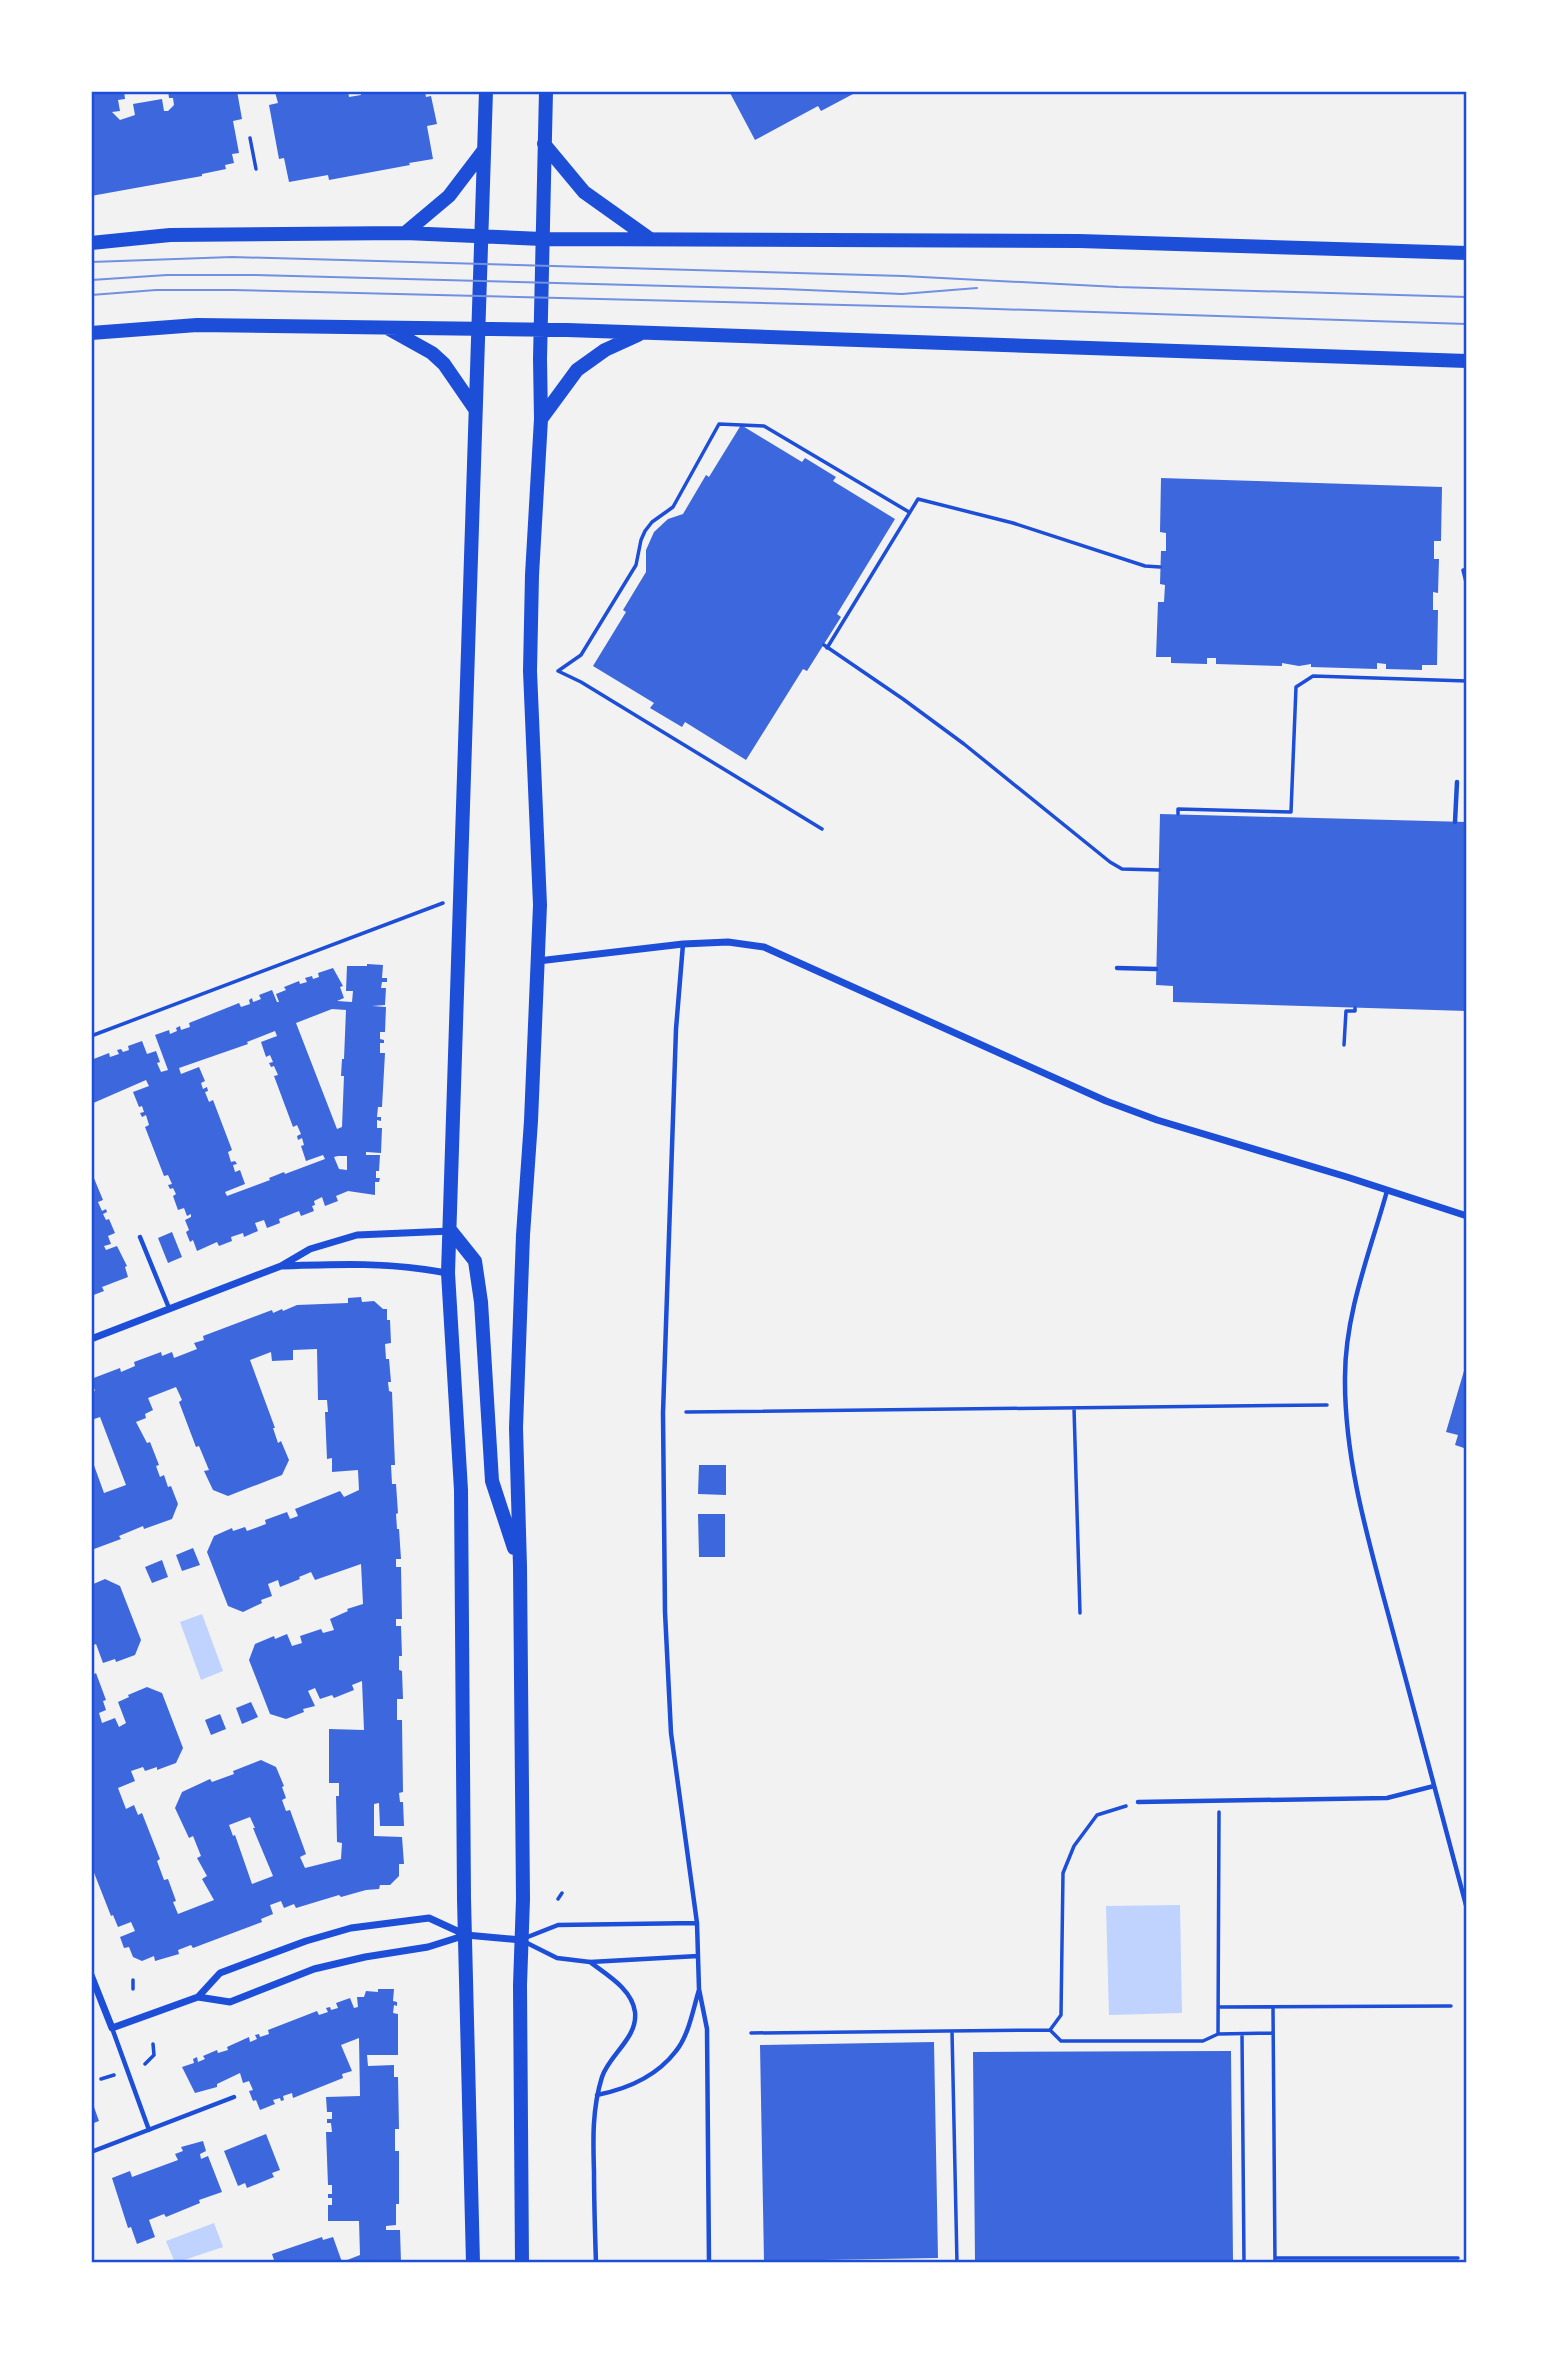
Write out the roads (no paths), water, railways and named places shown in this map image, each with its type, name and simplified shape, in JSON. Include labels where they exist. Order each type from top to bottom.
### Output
[{"type":"main road","points":[[473,2263],[464,1899],[461,1490],[448,1273],[486,91]]},
{"type":"main road","points":[[522,2263],[523,1899],[516,1381],[540,905],[530,671],[531,575],[541,419],[546,91]]},
{"type":"main road","points":[[544,144],[584,192],[650,239]]},
{"type":"main road","points":[[405,233],[449,196],[484,150]]},
{"type":"main road","points":[[91,243],[170,235],[405,233],[542,239],[1079,241],[1467,253]]},
{"type":"main road","points":[[91,333],[197,325],[541,330],[1467,361]]},
{"type":"main road","points":[[388,328],[432,353],[444,364],[475,410]]},
{"type":"main road","points":[[541,419],[577,370],[605,350],[642,333]]},
{"type":"main road","points":[[451,1231],[475,1261],[481,1302],[492,1481],[520,1566]]},
{"type":"street","points":[[538,961],[683,944],[728,942],[764,947],[1106,1101],[1157,1121],[1347,1177],[1467,1216]]},
{"type":"street","points":[[91,1339],[281,1266],[310,1249],[356,1235],[451,1231]]},
{"type":"street","points":[[281,1266],[351,1264],[418,1267],[448,1273]]},
{"type":"street","points":[[91,1975],[111,2028],[198,1997],[220,1973],[306,1941],[351,1928],[429,1918],[466,1935],[521,1940]]},
{"type":"street","points":[[198,1997],[230,2002],[314,1969],[365,1957],[428,1947],[466,1935]]},
{"type":"lane","points":[[1455,822],[1457,782]]},
{"type":"lane","points":[[683,944],[677,1018],[663,1413],[666,1612],[671,1733],[697,1923],[699,1989],[707,2029],[709,2263]]},
{"type":"lane","points":[[1117,968],[1156,969]]},
{"type":"lane","points":[[1387,1191],[1349,1326],[1346,1405],[1354,1476],[1369,1545],[1467,1909]]},
{"type":"lane","points":[[140,1237],[169,1309]]},
{"type":"lane","points":[[1138,1802],[1387,1798],[1434,1786]]},
{"type":"lane","points":[[521,1940],[558,1925],[697,1923]]},
{"type":"lane","points":[[521,1940],[558,1958],[590,1962],[698,1956]]},
{"type":"lane","points":[[590,1962],[619,1984],[630,1997],[635,2012],[633,2028],[603,2073],[597,2095],[593,2121],[596,2263]]},
{"type":"lane","points":[[597,2095],[622,2090],[652,2074],[677,2051],[686,2032],[699,1989]]},
{"type":"lane","points":[[111,2028],[149,2130]]},
{"type":"lane","points":[[91,2152],[234,2097]]},
{"type":"water","points":[[202,1614],[223,1671],[201,1680],[180,1622]]},
{"type":"water","points":[[1180,1905],[1182,2013],[1109,2015],[1106,1906]]},
{"type":"water","points":[[214,2223],[223,2247],[175,2263],[166,2241]]},
{"type":"tram line","points":[[91,262],[232,257],[903,276],[1118,287],[1467,297]]},
{"type":"tram line","points":[[91,280],[167,275],[255,275],[902,294],[977,288]]},
{"type":"tram line","points":[[91,295],[156,290],[233,290],[966,308],[1467,324]]}]
